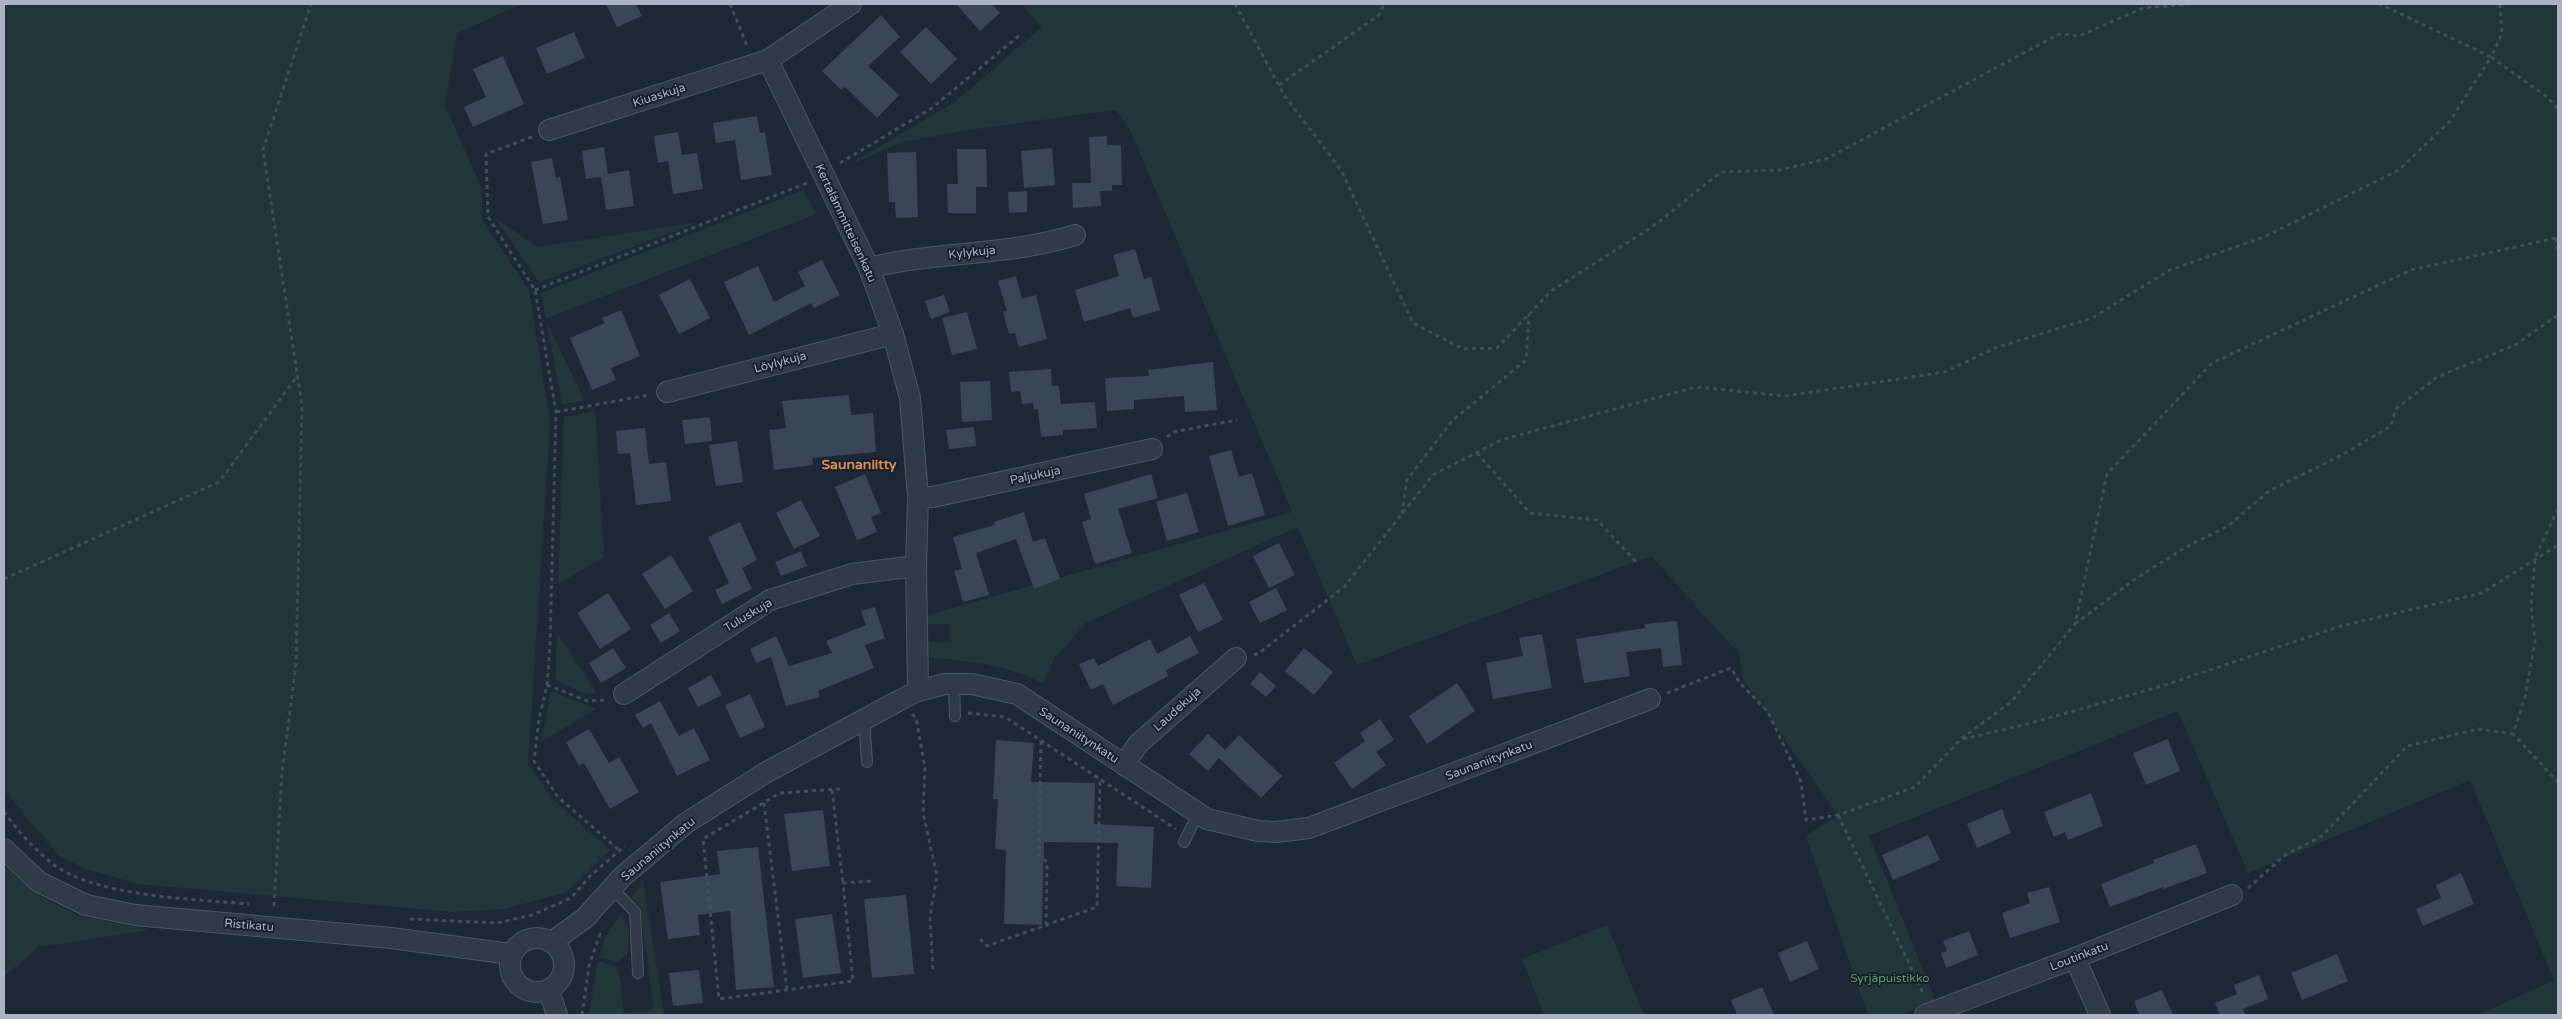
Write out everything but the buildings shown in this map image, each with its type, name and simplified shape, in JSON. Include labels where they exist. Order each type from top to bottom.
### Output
[{"type":"street","name":"Kiuaskuja","points":[[548,130],[761,62],[851,4]]},
{"type":"street","name":"Kertalämmitteisenkatu","points":[[761,62],[816,178],[869,268],[893,334],[910,398],[918,497],[910,695]]},
{"type":"street","name":"Kylykuja","points":[[869,268],[903,260],[1051,243],[1075,235]]},
{"type":"street","name":"Löylykuja","points":[[667,392],[893,334]]},
{"type":"street","name":"Paljukuja","points":[[918,497],[933,497],[1152,449]]},
{"type":"street","name":"Tuluskuja","points":[[624,694],[770,600],[852,574],[916,566]]},
{"type":"street","name":"Laudekuja","points":[[1124,765],[1138,744],[1236,658]]},
{"type":"street","name":"Saunaniitynkatu","points":[[552,942],[585,918],[623,876],[686,823],[765,773],[910,695],[954,684],[972,684],[1017,694],[1207,819],[1258,831],[1276,832],[1309,828],[1650,699]]},
{"type":"street","name":"Ristikatu","points":[[4,849],[39,882],[94,906],[135,915],[390,938],[511,954]]},
{"type":"street","name":"Loutinkatu","points":[[1929,1014],[2232,895]]},
{"type":"street","points":[[532,938],[542,938],[552,942],[564,961],[563,971],[556,984],[548,990],[532,992],[518,985],[510,968],[511,954],[516,946],[532,938]]},
{"type":"street","points":[[2075,958],[2100,1015]]},
{"type":"street","points":[[548,990],[557,1015]]},
{"type":"lane","points":[[954,684],[955,714]]},
{"type":"lane","points":[[864,720],[867,762]]},
{"type":"lane","points":[[1186,839],[1198,814]]},
{"type":"lane","points":[[612,888],[635,912],[638,973]]},
{"type":"path","points":[[274,906],[282,773],[296,664],[302,406],[263,150],[311,4]]},
{"type":"path","points":[[730,4],[745,38],[761,62]]},
{"type":"path","points":[[1235,4],[1279,85],[1341,170],[1413,323],[1463,349],[1497,348],[1552,291],[1652,227],[1721,172],[1779,170],[1826,159],[2059,34],[2079,36],[2142,8],[2189,4]]},
{"type":"path","points":[[1279,85],[1379,15],[1384,4]]},
{"type":"path","points":[[2380,4],[2491,57],[2547,97],[2558,109]]},
{"type":"path","points":[[1236,658],[1260,653],[1344,587],[1433,475],[1502,440],[1696,387],[1785,396],[1945,372],[1995,348],[2092,318],[2170,270],[2264,237],[2399,170],[2450,121],[2491,57],[2502,34],[2500,4]]},
{"type":"path","points":[[535,290],[816,178],[932,108],[1021,34]]},
{"type":"path","points":[[548,130],[486,154],[488,216],[535,290],[556,412],[547,685],[539,719],[534,761],[558,797],[619,850]]},
{"type":"path","points":[[2075,624],[2107,474],[2212,363],[2411,270],[2557,237],[2558,254]]},
{"type":"path","points":[[1402,515],[1407,480],[1452,420],[1526,360],[1529,314]]},
{"type":"path","points":[[1650,699],[1731,668],[1740,683],[1768,712],[1801,782],[1806,820],[1838,816],[1915,787],[1961,739],[2012,702],[2075,624],[2152,568],[2186,547],[2228,526],[2269,491],[2342,455],[2391,426],[2396,410],[2437,377],[2515,345],[2558,315]]},
{"type":"path","points":[[4,579],[219,482],[298,375]]},
{"type":"path","points":[[556,412],[667,392]]},
{"type":"path","points":[[1152,449],[1173,432],[1237,420]]},
{"type":"path","points":[[1477,453],[1530,513],[1597,520],[1637,563]]},
{"type":"path","points":[[2513,734],[2525,697],[2535,641],[2531,606],[2535,558],[2558,508]]},
{"type":"path","points":[[1961,739],[2028,724],[2162,686],[2341,626],[2482,593],[2558,545]]},
{"type":"path","points":[[547,685],[588,701],[604,701],[624,694]]},
{"type":"path","points":[[910,695],[925,767],[923,813],[937,876],[930,917],[932,971]]},
{"type":"path","points":[[955,714],[1005,717],[1100,779],[1186,839]]},
{"type":"path","points":[[2232,895],[2252,886],[2285,856],[2322,836],[2407,746],[2479,729],[2513,734],[2558,782]]},
{"type":"path","points":[[1041,740],[1039,854],[1047,862],[1046,925]]},
{"type":"path","points":[[980,939],[987,946],[1097,907],[1100,779]]},
{"type":"path","points":[[832,790],[853,981],[719,999],[703,839],[780,793],[840,789]]},
{"type":"path","points":[[764,803],[787,990]]},
{"type":"path","points":[[4,812],[14,825],[54,865],[91,883],[135,893],[256,904]]},
{"type":"path","points":[[1838,816],[1929,1014]]},
{"type":"path","points":[[408,919],[497,923],[532,915],[571,898],[590,876],[627,845]]},
{"type":"path","points":[[843,884],[872,881]]},
{"type":"path","points":[[571,898],[585,918],[600,934],[589,966],[582,1015]]},
{"type":"path","points":[[265,905],[284,907]]},
{"type":"green space","points":[[4,4],[522,4],[457,33],[445,105],[482,189],[482,220],[529,290],[550,422],[528,764],[554,800],[610,850],[567,892],[505,909],[453,912],[138,884],[86,869],[59,856],[4,790]]},
{"type":"green space","name":"Syrjäpuistikko","points":[[1022,4],[2558,4],[2558,1015],[2478,1015],[2554,980],[2470,780],[2248,873],[2178,711],[1869,836],[1936,1002],[1899,1015],[1868,1015],[1806,836],[1838,815],[1743,680],[1740,655],[1651,556],[1357,665],[1298,527],[1086,623],[1055,657],[1043,684],[1030,677],[986,664],[925,657],[925,642],[951,642],[950,624],[928,624],[928,615],[1292,512],[1128,125],[1115,110],[969,130],[902,142],[845,167],[955,102],[1042,27]]},
{"type":"green space","points":[[803,190],[817,214],[546,319],[541,293]]},
{"type":"green space","points":[[495,218],[538,247],[699,222],[539,282]]},
{"type":"green space","points":[[547,322],[585,401],[562,404]]},
{"type":"green space","points":[[595,411],[604,557],[558,584],[564,417]]},
{"type":"green space","points":[[557,633],[597,693],[585,694],[556,680]]},
{"type":"green space","points":[[551,691],[596,709],[541,742]]},
{"type":"green space","points":[[4,865],[37,895],[80,916],[150,930],[39,947],[4,976]]},
{"type":"green space","points":[[643,882],[664,1015],[589,1015],[598,961],[615,966],[618,971],[624,1013],[654,1009],[640,907],[632,898]]},
{"type":"green space","points":[[621,913],[629,930],[628,953],[617,962],[599,957],[606,936]]},
{"type":"green space","points":[[1607,925],[1644,1015],[1544,1015],[1522,959]]},
{"type":"district","name":"Saunaniitty","points":[[859,464]]}]
